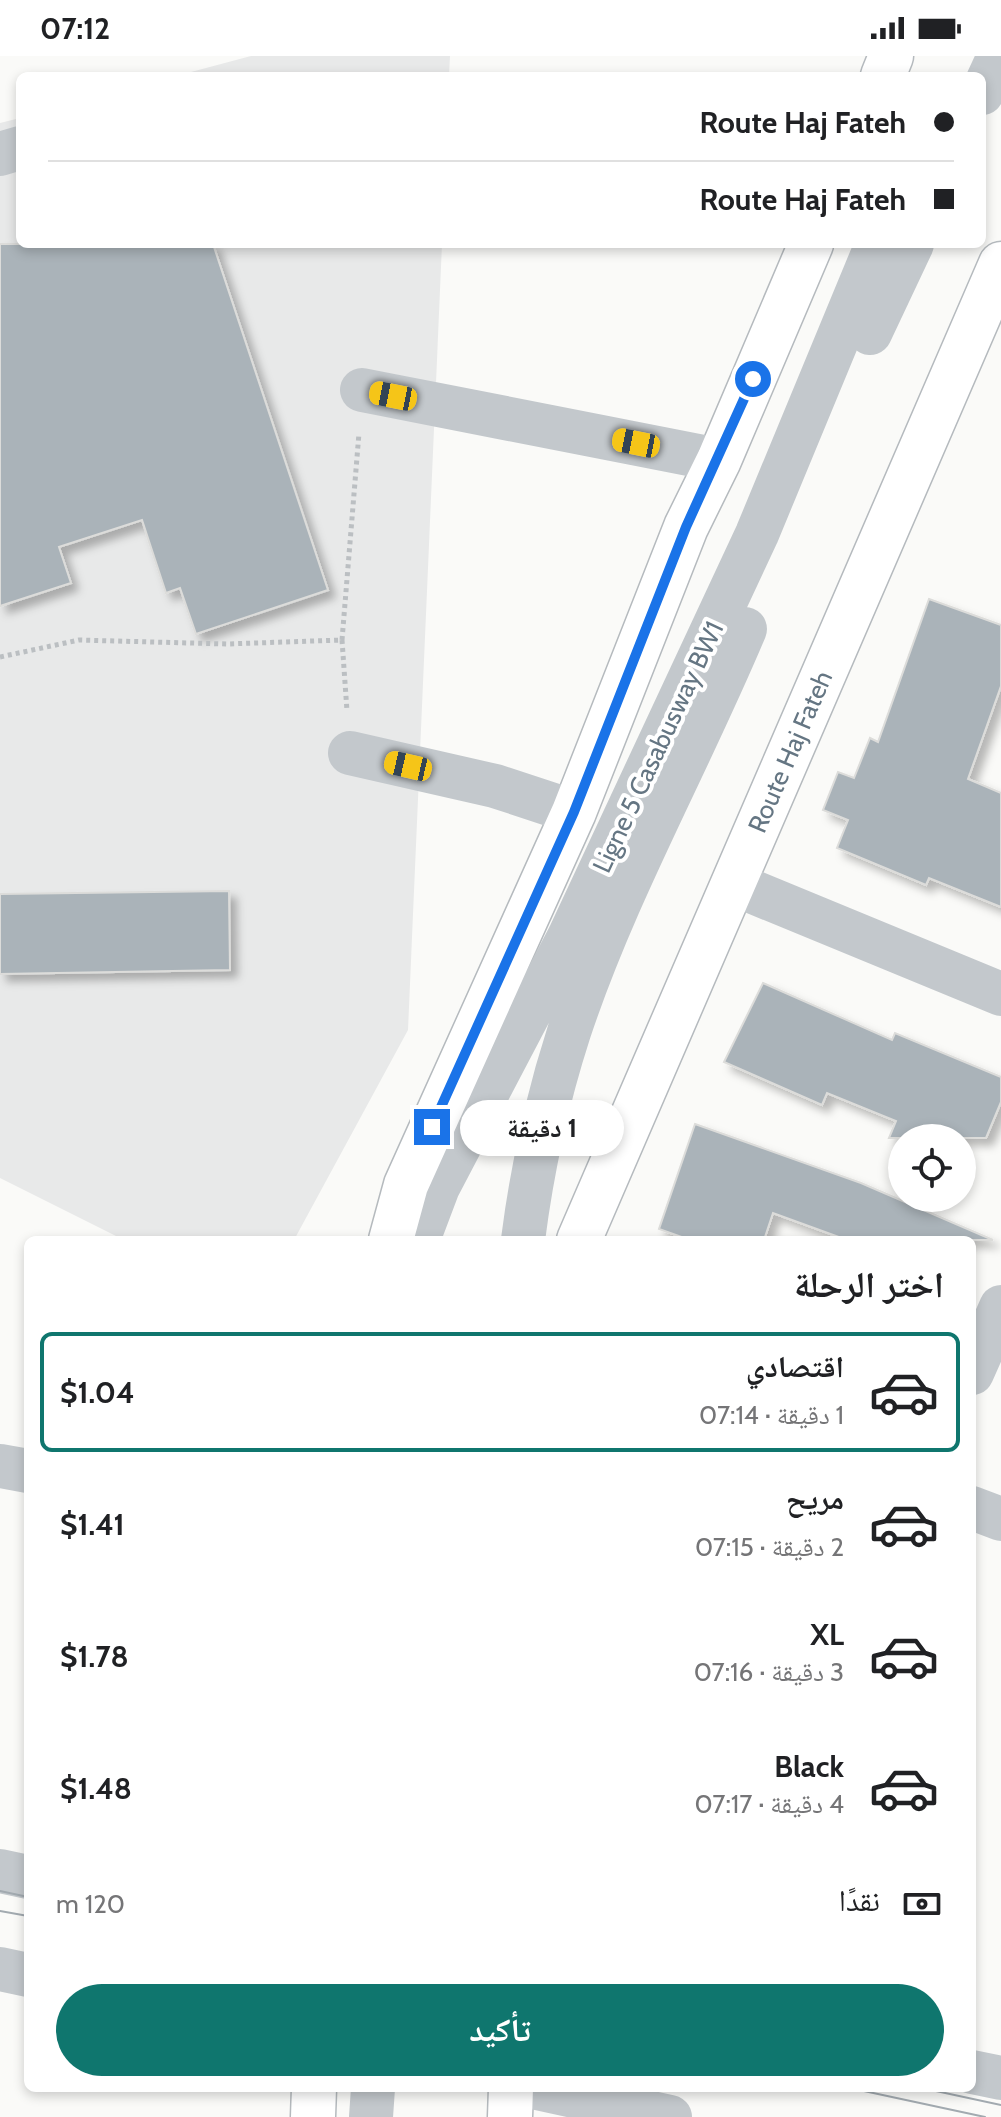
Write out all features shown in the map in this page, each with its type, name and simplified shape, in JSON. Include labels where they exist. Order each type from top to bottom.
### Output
[{"type":"main road","points":[[392,1236],[406,1185],[574,812],[686,527],[719,460],[809,248]]},
{"type":"main road","name":"Route Haj Fateh","points":[[581,1236],[1001,264]]},
{"type":"main road","points":[[313,2117],[314,2092]]},
{"type":"main road","points":[[510,2117],[511,2092]]},
{"type":"street","points":[[986,84],[999,56]]},
{"type":"street","name":"Ligne 5 Casabusway BW1","points":[[420,1236],[438,1187],[569,937],[757,534],[875,248]]},
{"type":"street","name":"Ligne 5 Casabusway BW1","points":[[524,1236],[546,1111],[570,1030],[601,951],[732,661],[855,366],[910,248]]},
{"type":"street","points":[[362,390],[719,460]]},
{"type":"street","points":[[350,753],[495,786],[574,812]]},
{"type":"street","points":[[734,884],[1001,994]]},
{"type":"street","points":[[976,1364],[1001,1307]]},
{"type":"street","points":[[0,1466],[24,1470]]},
{"type":"street","points":[[976,1510],[1001,1519]]},
{"type":"street","points":[[0,1871],[24,1876]]},
{"type":"street","points":[[0,1969],[24,1974]]},
{"type":"street","points":[[976,2073],[1001,2078]]},
{"type":"street","points":[[371,2117],[373,2092]]},
{"type":"street","points":[[495,2117],[497,2092]]},
{"type":"street","points":[[551,2092],[617,2111],[670,2117]]},
{"type":"path","points":[[350,753],[342,640],[362,390]]},
{"type":"path","points":[[0,657],[79,640],[227,644],[342,640]]},
{"type":"shaded area","points":[[251,56],[450,56],[449,72],[191,72]]},
{"type":"shaded area","points":[[16,119],[16,248],[442,248],[408,1030],[296,1236],[116,1236],[0,1178],[0,123]]},
{"type":"building","points":[[0,244],[16,244],[16,248],[214,248],[328,590],[196,634],[180,588],[166,593],[142,520],[59,547],[71,583],[0,606]]},
{"type":"building","points":[[929,599],[1001,625],[1001,686],[968,779],[1001,793],[1001,907],[929,878],[926,885],[837,848],[848,820],[823,810],[838,772],[854,778],[870,738],[878,742]]},
{"type":"building","points":[[229,891],[230,970],[0,974],[0,894]]},
{"type":"building","points":[[763,983],[892,1040],[895,1033],[1001,1077],[1001,1102],[986,1138],[976,1138],[976,1124],[895,1124],[896,1121],[827,1093],[822,1105],[724,1062]]},
{"type":"building","points":[[695,1124],[888,1195],[888,1212],[928,1212],[993,1240],[976,1240],[976,1236],[836,1236],[773,1213],[765,1236],[679,1236],[659,1229]]},
{"type":"tram line","points":[[0,1891],[24,1896]]},
{"type":"tram line","points":[[0,1911],[24,1915]]},
{"type":"tram line","points":[[869,2092],[985,2117]]},
{"type":"tram line","points":[[941,2092],[1001,2105]]},
{"type":"route","points":[[432,1127],[574,812],[686,527],[719,460],[753,379]]}]
